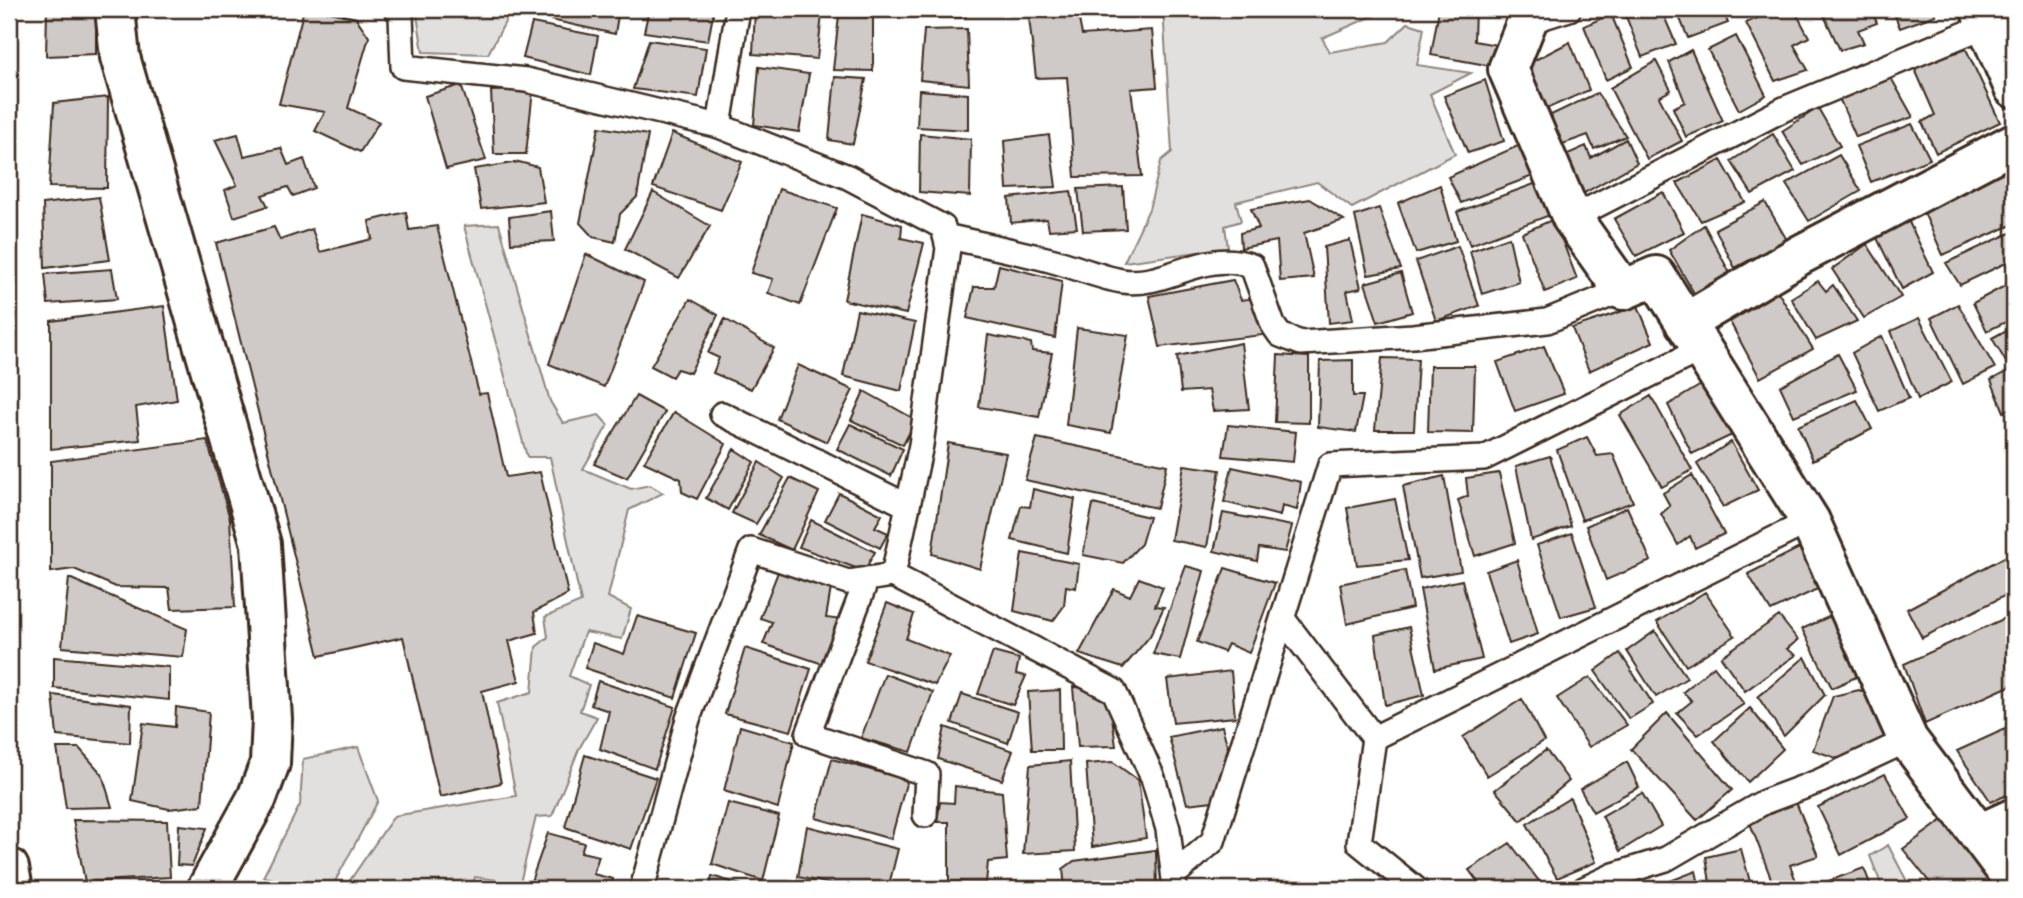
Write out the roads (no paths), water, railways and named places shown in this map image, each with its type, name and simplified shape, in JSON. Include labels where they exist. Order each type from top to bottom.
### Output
[{"type":"street","points":[[115,9],[120,57],[261,544],[272,719],[270,762],[257,798],[207,889]]},
{"type":"street","points":[[1530,16],[1508,69],[1572,218],[1623,290],[1656,276],[1810,521],[1908,740],[2014,881]]},
{"type":"street","points":[[1983,17],[2014,87]]},
{"type":"street","points":[[1693,336],[1800,255],[2014,143]]},
{"type":"street","points":[[1979,834],[2014,818]]},
{"type":"street","points":[[9,869],[13,889]]},
{"type":"lane","points":[[396,9],[401,15],[403,67],[526,80],[719,126],[848,177],[943,227],[948,248],[921,444],[893,575]]},
{"type":"lane","points":[[719,126],[738,9]]},
{"type":"lane","points":[[1530,16],[1569,9]]},
{"type":"lane","points":[[1572,218],[1784,109],[1983,17]]},
{"type":"lane","points":[[945,236],[1050,260],[1123,281],[1146,280],[1204,263],[1235,260],[1252,266],[1266,308],[1280,335],[1301,343],[1413,336],[1547,321],[1623,290]]},
{"type":"lane","points":[[1174,882],[1213,841],[1331,465],[1484,458],[1693,336]]},
{"type":"lane","points":[[722,414],[908,506]]},
{"type":"lane","points":[[1374,738],[1810,521]]},
{"type":"lane","points":[[642,889],[688,719],[751,550],[848,582],[893,575],[1114,691],[1153,778],[1168,829],[1174,882]]},
{"type":"lane","points":[[867,579],[808,734],[927,774],[926,815]]},
{"type":"lane","points":[[1283,619],[1374,738],[1359,843],[1416,889]]},
{"type":"lane","points":[[1584,889],[1614,875],[1666,859],[1763,802],[1820,781],[1908,740]]}]
